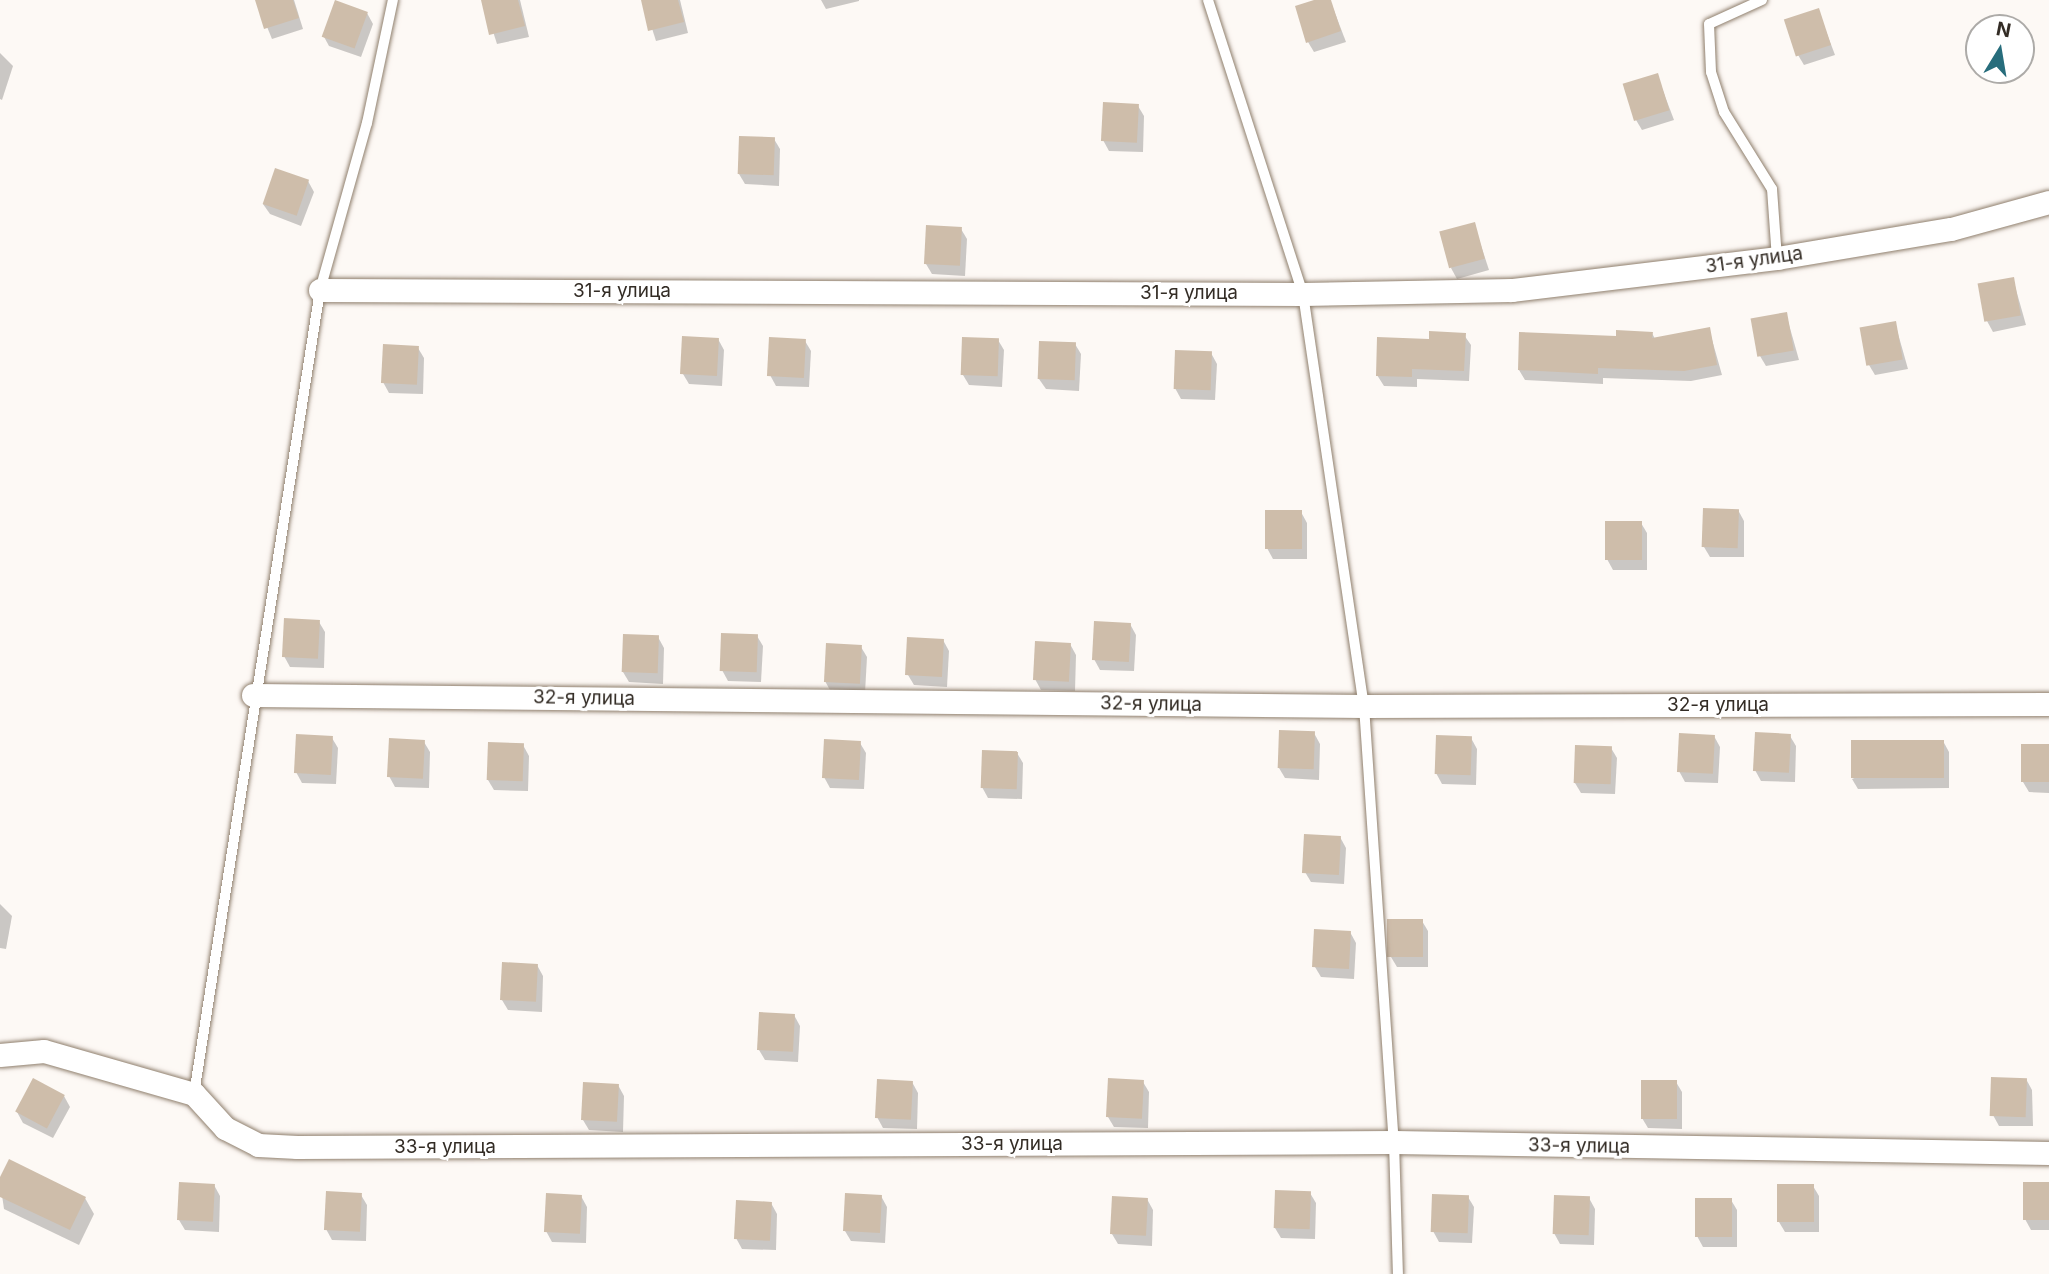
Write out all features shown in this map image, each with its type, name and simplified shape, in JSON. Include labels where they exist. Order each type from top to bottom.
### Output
[{"type":"street","name":"31-я улица","points":[[320,290],[1303,294],[1512,290],[1777,258],[1951,229],[2049,202]]},
{"type":"street","name":"32-я улица","points":[[253,695],[1364,706],[2049,704]]},
{"type":"street","points":[[0,1055],[44,1051],[194,1094]]},
{"type":"street","name":"33-я улица","points":[[194,1094],[225,1128],[258,1144],[298,1147],[1394,1142],[2049,1153]]},
{"type":"lane","points":[[194,1094],[253,695],[320,290],[367,122],[393,0]]},
{"type":"lane","points":[[1208,0],[1303,294],[1364,706],[1394,1142],[1398,1274]]},
{"type":"lane","points":[[1762,0],[1709,24],[1711,72],[1724,112],[1772,189],[1777,258]]},
{"type":"building","points":[[255,0],[293,0],[299,18],[264,29]]},
{"type":"building","points":[[335,0],[368,12],[355,49],[322,37]]},
{"type":"building","points":[[481,0],[518,0],[525,26],[489,35]]},
{"type":"building","points":[[641,0],[678,0],[684,22],[648,31]]},
{"type":"building","points":[[1314,0],[1331,0],[1341,31],[1306,43],[1295,6]]},
{"type":"building","points":[[1819,8],[1831,45],[1796,57],[1784,19]]},
{"type":"building","points":[[1658,73],[1669,110],[1634,121],[1623,84]]},
{"type":"building","points":[[1103,102],[1139,104],[1137,143],[1101,141]]},
{"type":"building","points":[[739,136],[775,137],[774,175],[738,174]]},
{"type":"building","points":[[275,168],[309,180],[297,216],[263,204]]},
{"type":"building","points":[[1475,222],[1485,259],[1449,268],[1439,232]]},
{"type":"building","points":[[926,225],[962,227],[960,266],[924,264]]},
{"type":"building","points":[[2014,277],[2021,315],[1984,322],[1978,283]]},
{"type":"building","points":[[1787,312],[1794,350],[1757,357],[1751,318]]},
{"type":"building","points":[[1896,321],[1903,359],[1866,366],[1860,327]]},
{"type":"building","points":[[1710,327],[1717,365],[1684,371],[1598,368],[1598,374],[1518,370],[1519,332],[1616,336],[1616,330],[1653,332],[1652,338]]},
{"type":"building","points":[[1429,331],[1466,333],[1464,371],[1412,369],[1412,377],[1376,376],[1377,337],[1429,339]]},
{"type":"building","points":[[682,336],[719,338],[717,376],[680,374]]},
{"type":"building","points":[[769,337],[806,339],[804,378],[767,376]]},
{"type":"building","points":[[962,337],[999,338],[998,376],[961,375]]},
{"type":"building","points":[[1039,341],[1076,342],[1075,380],[1038,379]]},
{"type":"building","points":[[383,344],[419,346],[417,385],[381,383]]},
{"type":"building","points":[[1175,350],[1212,351],[1211,390],[1174,389]]},
{"type":"building","points":[[1703,508],[1739,509],[1738,548],[1702,547]]},
{"type":"building","points":[[1265,510],[1302,510],[1302,549],[1265,549]]},
{"type":"building","points":[[1605,521],[1642,521],[1642,560],[1605,560]]},
{"type":"building","points":[[284,618],[320,620],[318,659],[282,657]]},
{"type":"building","points":[[1094,621],[1131,623],[1129,662],[1092,660]]},
{"type":"building","points":[[721,633],[758,634],[757,672],[720,671]]},
{"type":"building","points":[[623,634],[659,635],[658,673],[622,672]]},
{"type":"building","points":[[907,637],[944,639],[942,677],[905,675]]},
{"type":"building","points":[[1035,641],[1071,643],[1069,682],[1033,680]]},
{"type":"building","points":[[826,643],[862,645],[860,684],[824,682]]},
{"type":"building","points":[[1279,730],[1315,731],[1314,769],[1278,768]]},
{"type":"building","points":[[1755,732],[1791,734],[1789,773],[1753,771]]},
{"type":"building","points":[[1679,733],[1715,735],[1713,774],[1677,772]]},
{"type":"building","points":[[296,734],[333,736],[331,775],[294,773]]},
{"type":"building","points":[[1436,735],[1472,736],[1471,775],[1435,774]]},
{"type":"building","points":[[389,738],[425,740],[423,779],[387,777]]},
{"type":"building","points":[[824,739],[861,741],[859,780],[822,778]]},
{"type":"building","points":[[1851,740],[1944,740],[1944,778],[1851,778]]},
{"type":"building","points":[[488,742],[524,743],[523,781],[487,780]]},
{"type":"building","points":[[2021,744],[2049,744],[2049,782],[2021,782]]},
{"type":"building","points":[[1575,745],[1612,746],[1611,784],[1574,783]]},
{"type":"building","points":[[982,750],[1018,751],[1017,789],[981,788]]},
{"type":"building","points":[[1304,834],[1341,836],[1339,875],[1302,873]]},
{"type":"building","points":[[1387,919],[1423,919],[1423,957],[1387,957]]},
{"type":"building","points":[[1314,929],[1351,931],[1349,969],[1312,967]]},
{"type":"building","points":[[502,962],[538,964],[536,1002],[500,1000]]},
{"type":"building","points":[[759,1012],[795,1014],[793,1052],[757,1050]]},
{"type":"building","points":[[1991,1077],[2027,1078],[2026,1117],[1990,1116]]},
{"type":"building","points":[[33,1078],[65,1095],[47,1128],[15,1112]]},
{"type":"building","points":[[1108,1078],[1144,1080],[1142,1119],[1106,1117]]},
{"type":"building","points":[[877,1079],[913,1081],[911,1120],[875,1118]]},
{"type":"building","points":[[1641,1080],[1677,1080],[1677,1119],[1641,1119]]},
{"type":"building","points":[[583,1082],[619,1084],[617,1122],[581,1120]]},
{"type":"building","points":[[9,1159],[86,1197],[70,1230],[0,1197],[0,1177]]},
{"type":"building","points":[[179,1182],[215,1184],[213,1222],[177,1220]]},
{"type":"building","points":[[2023,1182],[2049,1182],[2049,1220],[2023,1220]]},
{"type":"building","points":[[1777,1184],[1814,1184],[1814,1222],[1777,1222]]},
{"type":"building","points":[[1275,1190],[1311,1191],[1310,1229],[1274,1228]]},
{"type":"building","points":[[326,1191],[362,1193],[360,1232],[324,1230]]},
{"type":"building","points":[[546,1193],[582,1195],[580,1234],[544,1232]]},
{"type":"building","points":[[845,1193],[882,1195],[880,1233],[843,1231]]},
{"type":"building","points":[[1432,1194],[1469,1195],[1468,1233],[1431,1232]]},
{"type":"building","points":[[1554,1195],[1590,1196],[1589,1235],[1553,1234]]},
{"type":"building","points":[[1112,1196],[1148,1198],[1146,1236],[1110,1234]]},
{"type":"building","points":[[1695,1198],[1732,1198],[1732,1237],[1695,1237]]},
{"type":"building","points":[[736,1200],[772,1202],[770,1241],[734,1239]]}]
